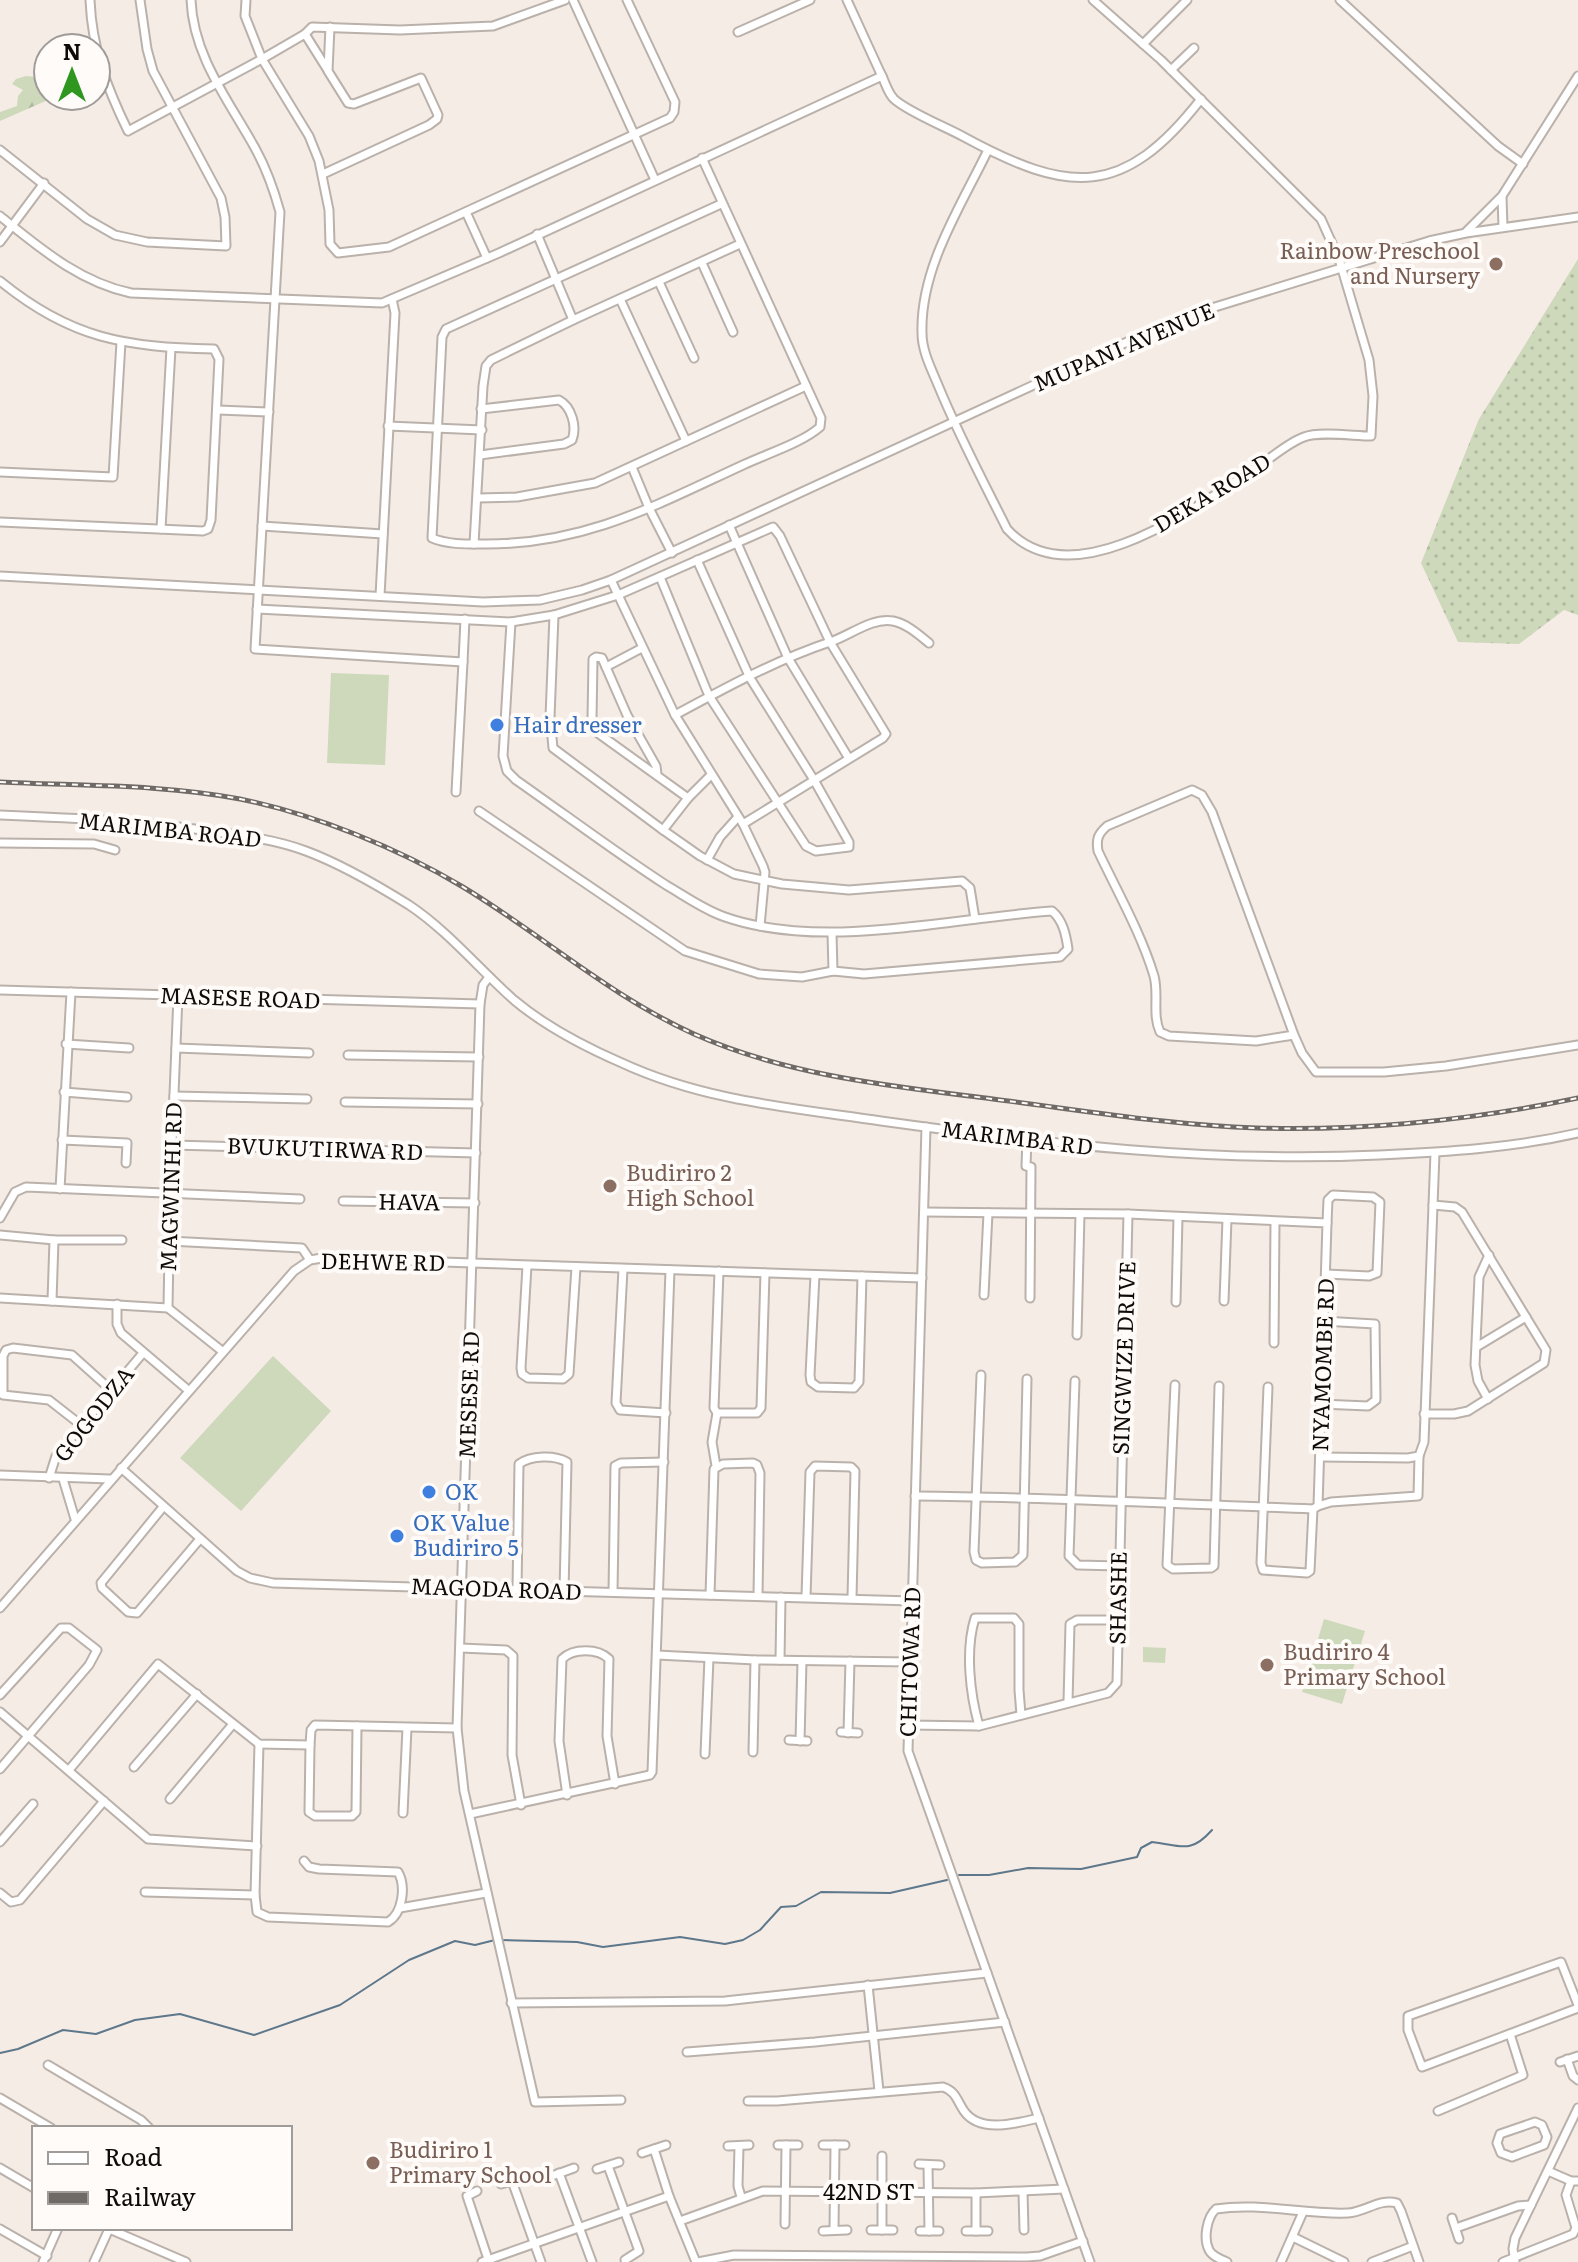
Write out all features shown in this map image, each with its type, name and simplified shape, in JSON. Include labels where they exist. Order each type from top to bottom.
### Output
[{"type":"street","points":[[90,0],[103,77],[128,131],[262,59],[312,27],[400,30],[493,26],[565,0]]},
{"type":"street","points":[[0,150],[87,219],[115,235],[147,242],[226,246],[225,217],[215,183],[153,71],[140,0]]},
{"type":"street","points":[[191,0],[195,35],[216,83],[257,151],[280,212],[255,649],[463,662]]},
{"type":"street","points":[[246,0],[245,16],[262,59],[309,136],[323,174],[330,244],[338,253],[389,247],[670,118],[675,102],[627,0]]},
{"type":"street","points":[[573,0],[655,180]]},
{"type":"street","points":[[738,32],[810,0]]},
{"type":"street","points":[[847,0],[889,92],[899,102],[988,150],[1044,174],[1091,177],[1117,172],[1155,150],[1177,130],[1201,99]]},
{"type":"street","points":[[1093,0],[1171,70],[1321,219],[1341,268]]},
{"type":"street","points":[[1143,44],[1187,0]]},
{"type":"street","points":[[1340,0],[1498,146],[1523,164]]},
{"type":"street","points":[[328,71],[330,27]]},
{"type":"street","points":[[305,34],[350,104],[421,78],[438,115],[429,125],[323,174]]},
{"type":"street","points":[[1171,70],[1194,48]]},
{"type":"street","points":[[0,216],[74,272],[114,289],[131,293],[369,304],[392,299],[487,258],[882,76]]},
{"type":"street","points":[[1466,233],[1502,196],[1577,79]]},
{"type":"street","points":[[953,421],[924,350],[922,331],[926,291],[937,258],[988,150]]},
{"type":"street","points":[[702,158],[821,418],[821,426],[605,526],[562,537],[512,544],[439,541],[430,536],[442,337],[446,329],[721,204]]},
{"type":"street","points":[[0,242],[44,183]]},
{"type":"street","points":[[1502,196],[1503,227]]},
{"type":"street","points":[[466,212],[487,258]]},
{"type":"street","name":"MUPANI AVENUE","points":[[0,576],[514,602],[550,597],[611,580],[953,421],[1153,330],[1202,311],[1466,233],[1578,217]]},
{"type":"street","points":[[537,234],[573,320]]},
{"type":"street","points":[[474,544],[481,409],[485,371],[491,360],[740,244]]},
{"type":"street","points":[[702,263],[733,332]]},
{"type":"street","name":"DEKA ROAD","points":[[953,421],[1007,529],[1019,540],[1042,552],[1057,555],[1076,554],[1125,542],[1155,530],[1193,508],[1305,436],[1371,436],[1373,396],[1370,366],[1341,268]]},
{"type":"street","points":[[0,281],[50,317],[100,338],[171,348],[214,349],[219,359],[210,525],[203,531],[0,522]]},
{"type":"street","points":[[659,282],[694,358]]},
{"type":"street","points":[[380,596],[395,313],[392,299]]},
{"type":"street","points":[[620,299],[686,441]]},
{"type":"street","points":[[0,472],[113,477],[121,342]]},
{"type":"street","points":[[161,529],[171,348]]},
{"type":"street","points":[[478,498],[517,497],[595,483],[806,386]]},
{"type":"street","points":[[480,455],[564,444],[572,440],[575,429],[565,403],[559,400],[481,409]]},
{"type":"street","points":[[218,410],[269,412]]},
{"type":"street","points":[[388,426],[482,430]]},
{"type":"street","points":[[632,467],[672,553]]},
{"type":"street","points":[[729,525],[788,658],[848,757]]},
{"type":"street","points":[[262,526],[383,534]]},
{"type":"street","points":[[257,609],[511,622],[554,615],[618,595],[770,527],[776,530],[830,642],[886,733],[883,738],[777,803],[740,821],[720,837],[707,860]]},
{"type":"street","points":[[660,577],[709,696],[777,803],[809,848],[816,851],[849,847],[814,780],[750,678],[697,560]]},
{"type":"street","points":[[611,580],[675,715],[740,821],[763,866],[760,926]]},
{"type":"street","points":[[554,615],[550,717],[553,748],[663,830],[728,872],[764,882],[849,890],[960,881],[970,888],[975,919]]},
{"type":"street","points":[[456,792],[465,619]]},
{"type":"street","points":[[675,715],[816,645],[877,622],[892,620],[909,627],[929,643]]},
{"type":"street","points":[[479,811],[685,951],[759,974],[802,977],[833,971],[864,974],[1060,957],[1068,949],[1064,930],[1054,911],[832,933],[760,926],[723,917],[701,906],[609,846],[510,774],[503,756],[511,622]]},
{"type":"street","points":[[606,667],[642,648]]},
{"type":"street","points":[[657,774],[656,766],[627,715],[602,658],[593,659],[592,719],[595,731],[688,798]]},
{"type":"street","points":[[663,830],[711,775]]},
{"type":"street","points":[[1294,1035],[1256,1041],[1169,1036],[1160,1032],[1157,1026],[1155,981],[1149,959],[1098,851],[1096,843],[1100,832],[1107,826],[1188,791],[1202,795],[1212,812],[1294,1035],[1316,1072],[1328,1074],[1446,1066],[1578,1045]]},
{"type":"street","name":"MARIMBA ROAD","points":[[0,815],[163,824],[305,850],[410,906],[437,927],[489,977]]},
{"type":"street","points":[[0,843],[94,844],[115,850]]},
{"type":"street","points":[[832,933],[833,971]]},
{"type":"street","name":"MESESE RD","points":[[489,977],[483,985],[480,1004],[457,1728],[460,1769],[535,2102],[553,2099],[584,2102],[621,2100]]},
{"type":"street","name":"MARIMBA RD","points":[[489,977],[524,1008],[620,1063],[687,1089],[734,1100],[1027,1139],[1141,1151],[1267,1158],[1435,1153],[1509,1146],[1578,1133]]},
{"type":"street","name":"MASESE ROAD","points":[[0,990],[480,1004]]},
{"type":"street","points":[[60,1189],[71,992]]},
{"type":"street","name":"MAGWINHI RD","points":[[168,1308],[178,996]]},
{"type":"street","points":[[66,1044],[129,1048]]},
{"type":"street","points":[[176,1048],[309,1053]]},
{"type":"street","points":[[348,1055],[479,1057]]},
{"type":"street","points":[[64,1092],[127,1097]]},
{"type":"street","points":[[174,1096],[307,1099]]},
{"type":"street","points":[[345,1102],[478,1104]]},
{"type":"street","name":"CHITOWA RD","points":[[926,1127],[909,1758],[1090,2262]]},
{"type":"street","points":[[1027,1139],[1026,1166],[1031,1167],[1032,1214],[1030,1298]]},
{"type":"street","points":[[62,1140],[127,1143],[126,1163]]},
{"type":"street","name":"BVUKUTIRWA RD","points":[[173,1145],[476,1153]]},
{"type":"street","points":[[915,1496],[1315,1507],[1331,1502],[1418,1496],[1419,1456],[1424,1442],[1435,1153]]},
{"type":"street","points":[[0,1218],[17,1189],[26,1187],[300,1199]]},
{"type":"street","points":[[925,1212],[1128,1214],[1327,1223],[1328,1200],[1333,1195],[1373,1197],[1380,1202],[1377,1273],[1369,1276],[1326,1274]]},
{"type":"street","name":"HAVA","points":[[343,1201],[475,1203]]},
{"type":"street","points":[[1424,1414],[1462,1413],[1545,1361],[1546,1350],[1459,1209],[1433,1205]]},
{"type":"street","points":[[984,1295],[988,1213]]},
{"type":"street","points":[[1077,1335],[1080,1214]]},
{"type":"street","name":"SINGWIZE DRIVE","points":[[1120,1503],[1128,1214]]},
{"type":"street","points":[[1176,1302],[1178,1217]]},
{"type":"street","points":[[1224,1301],[1227,1219]]},
{"type":"street","points":[[1274,1343],[1275,1222]]},
{"type":"street","name":"NYAMOMBE RD","points":[[1265,1507],[1263,1570],[1307,1573],[1311,1569],[1320,1457],[1327,1223]]},
{"type":"street","points":[[0,1235],[54,1240],[122,1240]]},
{"type":"street","points":[[52,1301],[54,1240]]},
{"type":"street","points":[[169,1241],[302,1248],[310,1260]]},
{"type":"street","points":[[1488,1399],[1476,1373],[1479,1277],[1489,1255]]},
{"type":"street","name":"DEHWE RD","points":[[0,1608],[222,1351],[294,1271],[310,1260],[922,1278]]},
{"type":"street","points":[[527,1266],[521,1371],[528,1378],[563,1379],[571,1368],[576,1267]]},
{"type":"street","points":[[623,1269],[616,1403],[620,1410],[666,1413]]},
{"type":"street","points":[[470,1814],[615,1784],[652,1772],[670,1270]]},
{"type":"street","points":[[710,1595],[716,1466],[712,1442],[717,1413],[714,1404],[719,1271]]},
{"type":"street","points":[[717,1413],[757,1413],[761,1410],[765,1273]]},
{"type":"street","points":[[815,1275],[811,1382],[818,1387],[854,1388],[859,1382],[862,1276]]},
{"type":"street","points":[[0,1298],[168,1308],[222,1351]]},
{"type":"street","points":[[117,1304],[119,1330],[188,1390]]},
{"type":"street","points":[[1478,1346],[1526,1317]]},
{"type":"street","points":[[1320,1404],[1368,1406],[1376,1400],[1375,1324],[1323,1321]]},
{"type":"street","points":[[81,1425],[49,1400],[3,1395],[3,1356],[6,1350],[13,1348],[69,1354],[111,1390]]},
{"type":"street","name":"GOGODZA","points":[[49,1478],[56,1456],[143,1353]]},
{"type":"street","points":[[981,1375],[975,1558],[982,1563],[1010,1563],[1019,1561],[1023,1555],[1027,1379]]},
{"type":"street","points":[[1075,1381],[1071,1561],[1078,1565],[1119,1566]]},
{"type":"street","points":[[1175,1385],[1167,1565],[1173,1569],[1214,1566],[1219,1386]]},
{"type":"street","points":[[1265,1507],[1268,1387]]},
{"type":"street","points":[[1320,1457],[1419,1456]]},
{"type":"street","points":[[517,1590],[519,1464],[528,1458],[560,1458],[567,1462],[564,1591]]},
{"type":"street","points":[[613,1592],[615,1466],[621,1463],[664,1462]]},
{"type":"street","points":[[716,1466],[753,1463],[759,1468],[758,1596]]},
{"type":"street","points":[[806,1597],[810,1472],[815,1466],[851,1467],[855,1471],[852,1598]]},
{"type":"street","name":"MAGODA ROAD","points":[[121,1468],[244,1576],[273,1583],[912,1601]]},
{"type":"street","points":[[0,1475],[110,1479]]},
{"type":"street","points":[[63,1479],[75,1519]]},
{"type":"street","name":"SHASHE","points":[[1068,1702],[1112,1691],[1117,1683],[1120,1503]]},
{"type":"street","points":[[163,1507],[101,1583],[102,1588],[128,1612],[137,1613],[200,1539]]},
{"type":"street","points":[[780,1660],[781,1597]]},
{"type":"street","points":[[979,1726],[972,1696],[971,1653],[975,1618],[1014,1618],[1019,1624],[1021,1715]]},
{"type":"street","points":[[908,1725],[979,1726],[1068,1702],[1070,1624],[1077,1620],[1118,1620]]},
{"type":"street","points":[[0,1695],[61,1628],[69,1628],[97,1650],[89,1665],[0,1769]]},
{"type":"street","points":[[461,1648],[506,1650],[512,1654],[512,1755],[521,1805]]},
{"type":"street","points":[[567,1795],[559,1728],[562,1659],[571,1652],[599,1652],[609,1659],[607,1736],[615,1784]]},
{"type":"street","points":[[657,1655],[910,1662]]},
{"type":"street","points":[[705,1754],[709,1658]]},
{"type":"street","points":[[753,1752],[755,1660]]},
{"type":"street","points":[[789,1740],[803,1741],[802,1661]]},
{"type":"street","points":[[850,1661],[844,1733],[858,1733]]},
{"type":"street","points":[[69,1770],[156,1665],[161,1665],[259,1744],[310,1745]]},
{"type":"street","points":[[134,1767],[197,1694]]},
{"type":"street","points":[[0,1712],[152,1840],[257,1846]]},
{"type":"street","points":[[170,1799],[233,1724]]},
{"type":"street","points":[[357,1726],[356,1812],[352,1816],[315,1816],[308,1811],[311,1730],[315,1725],[457,1728]]},
{"type":"street","points":[[403,1813],[407,1728]]},
{"type":"street","points":[[259,1744],[256,1911],[268,1917],[388,1922],[397,1916],[401,1878],[394,1871],[319,1869],[309,1867],[304,1861]]},
{"type":"street","points":[[0,1893],[11,1902],[20,1900],[104,1801]]},
{"type":"street","points":[[0,1842],[33,1804]]},
{"type":"street","points":[[145,1892],[255,1895]]},
{"type":"street","points":[[400,1908],[486,1893]]},
{"type":"street","points":[[1561,1962],[1578,2006],[1422,2067],[1408,2030],[1408,2016],[1561,1962]]},
{"type":"street","points":[[511,2003],[725,2001],[987,1973]]},
{"type":"street","points":[[868,1985],[879,2091]]},
{"type":"street","points":[[687,2052],[756,2048],[1005,2022]]},
{"type":"street","points":[[1438,2111],[1523,2075],[1510,2034]]},
{"type":"street","points":[[1578,2056],[1564,2061],[1578,2080]]},
{"type":"street","points":[[48,2065],[147,2126]]},
{"type":"street","points":[[748,2101],[948,2088],[968,2116],[986,2124],[1039,2118]]},
{"type":"street","points":[[0,2098],[48,2126]]},
{"type":"street","points":[[1514,2260],[1515,2238],[1558,2150],[1575,2123],[1578,2108]]},
{"type":"street","points":[[1535,2122],[1542,2125],[1547,2137],[1545,2143],[1512,2157],[1501,2153],[1497,2143],[1503,2131],[1535,2122]]},
{"type":"street","points":[[1545,2143],[1558,2150]]},
{"type":"street","points":[[642,2153],[666,2145]]},
{"type":"street","points":[[728,2146],[749,2145]]},
{"type":"street","points":[[785,2224],[782,2145],[798,2145]]},
{"type":"street","points":[[823,2145],[845,2145]]},
{"type":"street","points":[[834,2230],[835,2145]]},
{"type":"street","points":[[739,2146],[738,2186],[741,2197]]},
{"type":"street","points":[[654,2149],[669,2196],[697,2262],[734,2255],[751,2260],[1034,2257],[1083,2241]]},
{"type":"street","points":[[882,2156],[882,2230]]},
{"type":"street","points":[[597,2169],[619,2162]]},
{"type":"street","points":[[939,2231],[924,2231],[928,2192],[924,2165],[940,2165]]},
{"type":"street","points":[[608,2166],[639,2251],[625,2260]]},
{"type":"street","points":[[0,2168],[32,2187]]},
{"type":"street","points":[[549,2177],[574,2168]]},
{"type":"street","points":[[1503,2262],[1573,2234],[1576,2228],[1566,2195],[1575,2181],[1548,2171]]},
{"type":"street","points":[[559,2173],[592,2262]]},
{"type":"street","points":[[501,2184],[522,2175]]},
{"type":"street","points":[[512,2181],[541,2262]]},
{"type":"street","name":"42ND ST","points":[[680,2221],[763,2191],[976,2193],[1064,2189]]},
{"type":"street","points":[[456,2199],[477,2191]]},
{"type":"street","points":[[1023,2192],[1024,2230]]},
{"type":"street","points":[[976,2193],[976,2231]]},
{"type":"street","points":[[467,2196],[486,2261],[669,2196]]},
{"type":"street","points":[[1227,2262],[1215,2256],[1208,2247],[1208,2220],[1216,2209],[1347,2213],[1365,2210],[1381,2202],[1394,2202],[1401,2211],[1419,2262]]},
{"type":"street","points":[[1456,2228],[1518,2206],[1531,2205]]},
{"type":"street","points":[[1281,2262],[1303,2212]]},
{"type":"street","points":[[1452,2218],[1459,2239]]},
{"type":"street","points":[[0,2229],[45,2259],[57,2230]]},
{"type":"street","points":[[94,2262],[107,2230]]},
{"type":"street","points":[[113,2230],[186,2262]]},
{"type":"street","points":[[823,2231],[847,2230]]},
{"type":"street","points":[[871,2230],[893,2230]]},
{"type":"street","points":[[966,2231],[988,2231]]},
{"type":"street","points":[[1293,2237],[1344,2262]]},
{"type":"street","points":[[1372,2262],[1413,2246]]},
{"type":"green space","points":[[32,77],[32,107],[0,121],[0,112],[17,106],[18,96],[23,90],[12,84],[16,79]]},
{"type":"green space","points":[[1578,259],[1578,615],[1564,610],[1519,644],[1458,642],[1421,563],[1479,419]]},
{"type":"green space","points":[[331,673],[389,675],[385,765],[327,763]]},
{"type":"green space","points":[[273,1356],[331,1411],[241,1511],[180,1458]]},
{"type":"green space","points":[[1324,1619],[1365,1631],[1342,1704],[1302,1692]]},
{"type":"green space","points":[[1143,1647],[1166,1648],[1165,1663],[1143,1662]]},
{"type":"waterway","points":[[959,1875],[989,1875],[1028,1868],[1081,1869],[1137,1857],[1141,1848],[1152,1842],[1191,1846],[1212,1830]]},
{"type":"waterway","points":[[501,1940],[577,1942],[603,1947],[680,1937],[725,1944],[743,1940],[760,1930],[781,1907],[796,1906],[821,1892],[890,1893],[947,1880]]},
{"type":"waterway","points":[[0,2053],[18,2049],[63,2030],[96,2034],[135,2020],[180,2014],[254,2035],[340,2005],[409,1960],[455,1941],[475,1945],[495,1940]]},
{"type":"railway","points":[[0,782],[151,788],[211,794],[268,805],[326,823],[411,859],[463,887],[663,1019],[730,1048],[803,1070],[917,1089],[1124,1116],[1257,1128],[1378,1126],[1499,1112],[1578,1098]]},
{"type":"place","name":"Rainbow Preschool and Nursery","points":[[1496,264]]},
{"type":"place","name":"Hair dresser","points":[[497,725]]},
{"type":"place","name":"Budiriro 2 High School","points":[[610,1186]]},
{"type":"place","name":"OK","points":[[429,1492]]},
{"type":"place","name":"OK Value Budiriro 5","points":[[397,1536]]},
{"type":"place","name":"Budiriro 4 Primary School","points":[[1267,1665]]},
{"type":"place","name":"Budiriro 1 Primary School","points":[[373,2163]]}]
